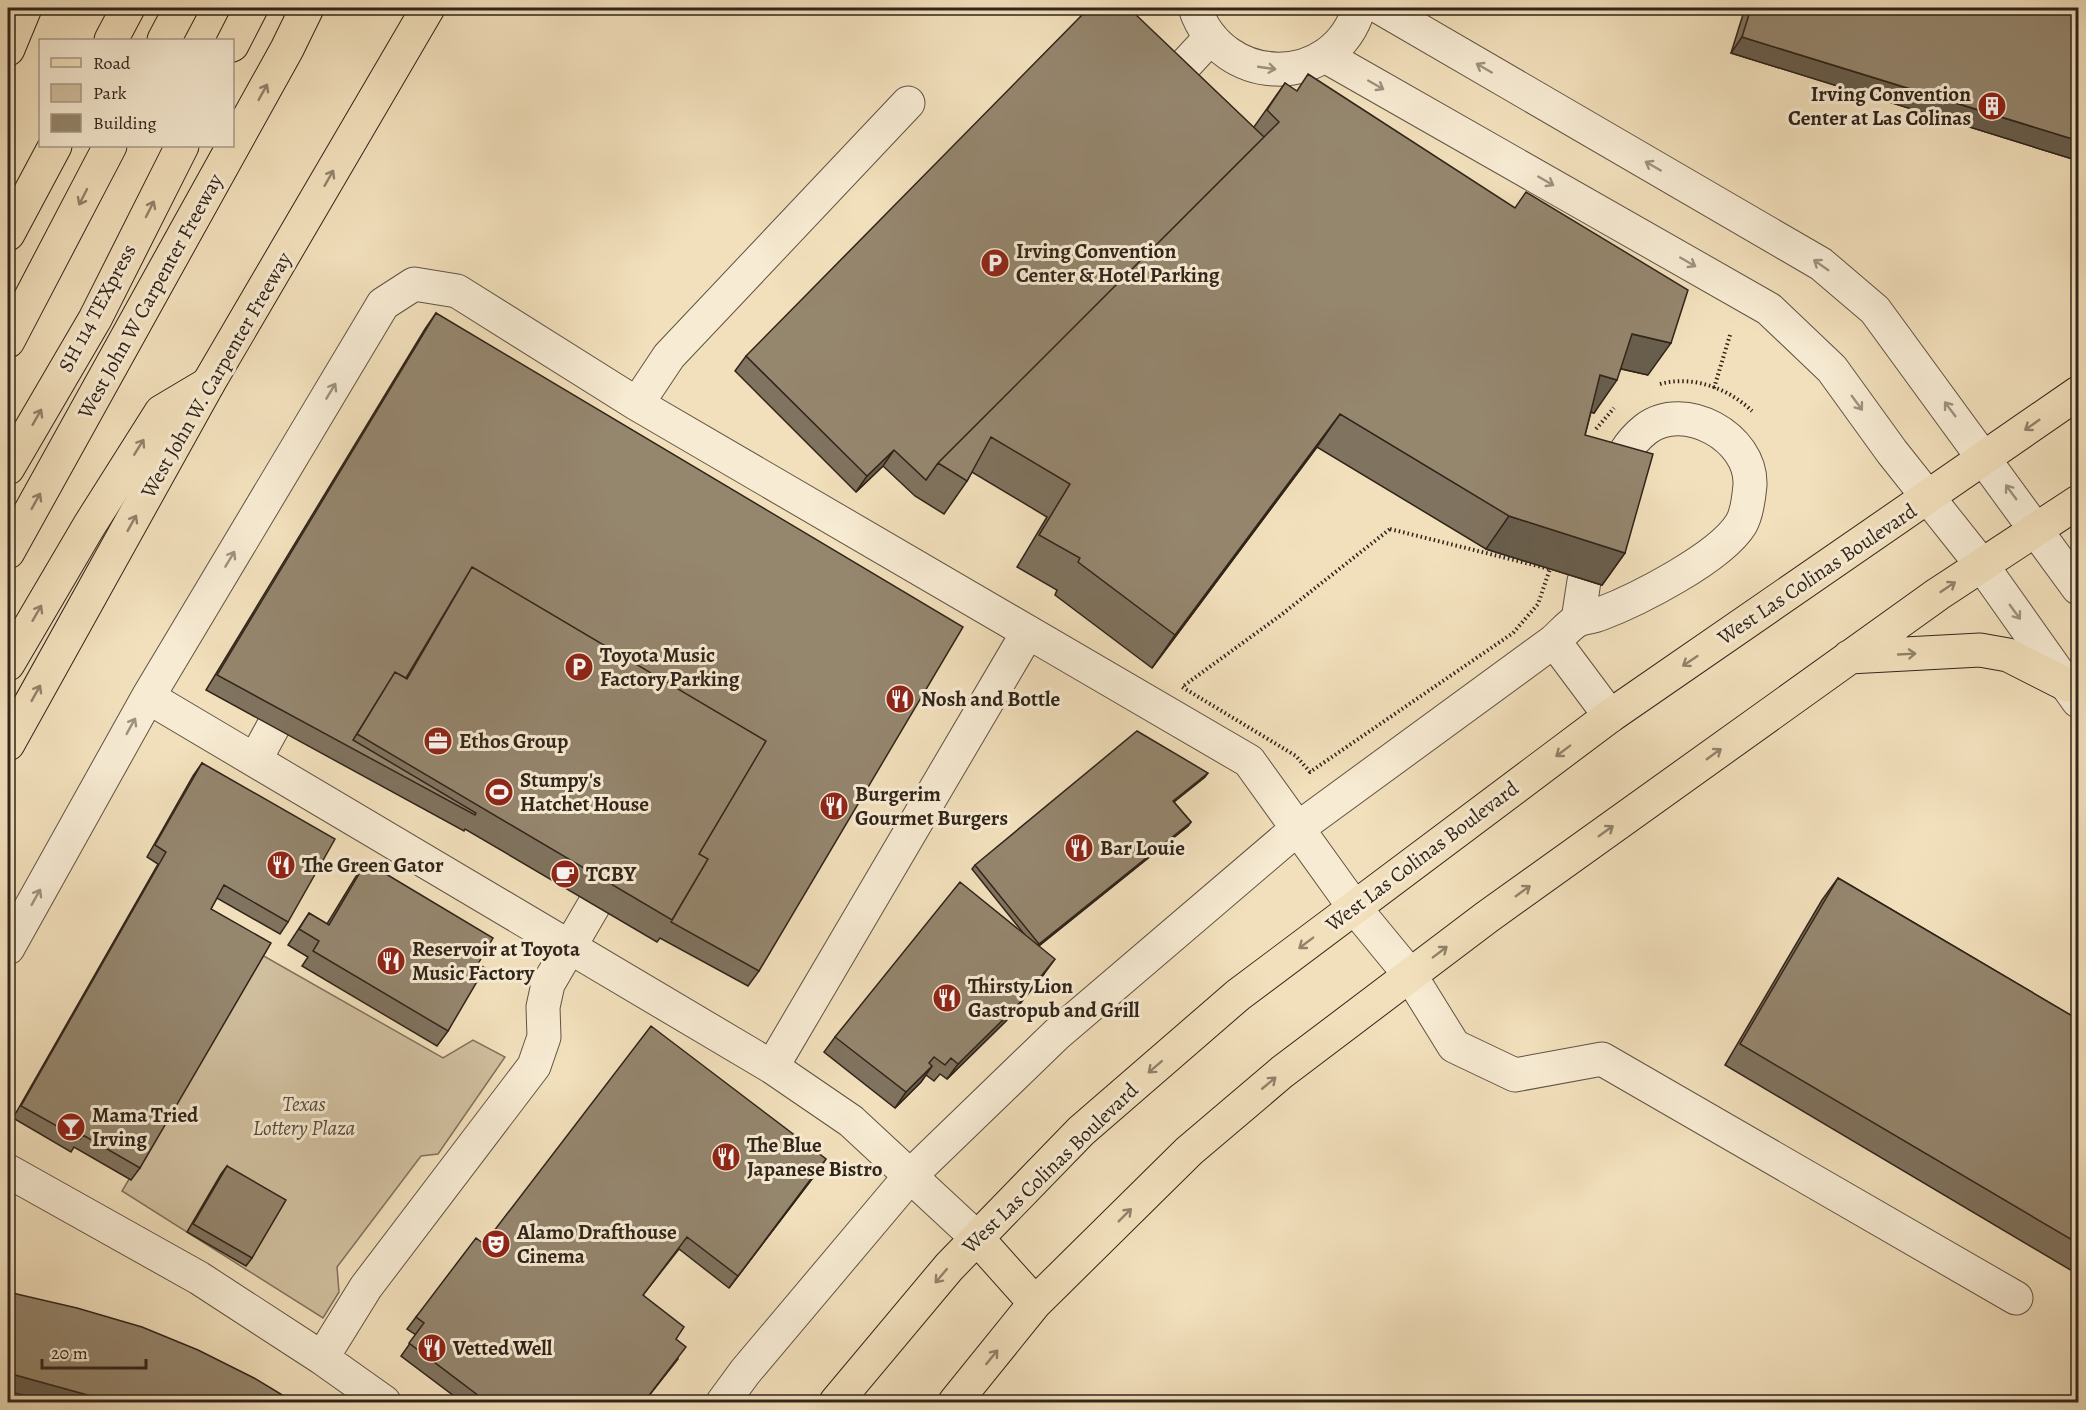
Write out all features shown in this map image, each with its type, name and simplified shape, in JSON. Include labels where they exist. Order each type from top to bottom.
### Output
[{"type":"main road","points":[[8,48],[25,8]]},
{"type":"main road","points":[[112,39],[128,8]]},
{"type":"main road","points":[[165,39],[182,8]]},
{"type":"main road","points":[[234,41],[251,8]]},
{"type":"main road","name":"West John W Carpenter Freeway","points":[[234,145],[308,8]]},
{"type":"main road","name":"West John W. Carpenter Freeway","points":[[8,744],[208,384],[428,8]]},
{"type":"main road","points":[[8,234],[54,147]]},
{"type":"main road","points":[[8,341],[109,147]]},
{"type":"main road","name":"SH 114 TEXpress","points":[[8,468],[94,319],[181,147]]},
{"type":"main road","name":"West John W Carpenter Freeway","points":[[8,552],[233,147]]},
{"type":"main road","points":[[8,664],[89,525],[160,412],[208,384]]},
{"type":"main road","name":"West Las Colinas Boulevard","points":[[836,1402],[949,1267],[1090,1123],[1238,994],[1610,716],[1929,497],[1984,456],[2079,393]]},
{"type":"main road","points":[[956,1402],[1035,1303],[1189,1151],[1282,1072],[1410,975],[1849,657],[1981,564],[2079,502]]},
{"type":"main road","points":[[1849,657],[1980,650],[2008,655],[2073,693]]},
{"type":"main road","points":[[977,1238],[1035,1303]]},
{"type":"street","points":[[1195,8],[1201,24],[1219,45],[1242,63],[1270,70],[1299,68],[1325,56],[1343,40],[1356,20],[1359,8]]},
{"type":"street","points":[[1381,8],[1821,264],[1875,310],[2079,588]]},
{"type":"street","points":[[1183,85],[1219,45]]},
{"type":"street","points":[[1325,56],[1769,309],[1832,369],[1892,452],[1981,564],[2073,693]]},
{"type":"street","points":[[637,404],[669,356],[908,103]]},
{"type":"street","points":[[8,948],[148,697],[383,304],[414,284],[457,291],[496,332],[637,404],[813,524],[1028,632],[1249,761],[1354,907],[1410,975],[1454,1046],[1515,1075],[1602,1059],[2016,1298]]},
{"type":"street","points":[[723,1402],[745,1372],[911,1175],[1057,1034],[1297,829],[1566,630],[1665,585],[1719,546],[1742,523],[1750,483],[1740,453],[1728,438],[1692,420],[1676,419],[1648,428],[1636,439],[1620,458],[1612,481]]},
{"type":"street","points":[[1584,580],[1566,630],[1610,716]]},
{"type":"street","points":[[772,1067],[1028,632]]},
{"type":"street","points":[[148,697],[772,1067],[851,1121],[977,1238]]},
{"type":"street","points":[[255,760],[273,727]]},
{"type":"street","points":[[322,1358],[366,1287],[534,1066],[544,1037],[543,1007],[548,984],[594,905]]},
{"type":"street","points":[[8,1171],[199,1278],[322,1358],[384,1402]]},
{"type":"path","points":[[1714,388],[1730,335]]},
{"type":"path","points":[[1390,529],[1550,569],[1538,604],[1513,633],[1310,772],[1296,756],[1182,687],[1390,529]]},
{"type":"green space","name":"Texas Lottery Plaza","points":[[262,955],[443,1058],[473,1040],[505,1057],[438,1154],[421,1156],[337,1267],[339,1292],[323,1318],[122,1191]]},
{"type":"building","name":"Irving Convention Center at Las Colinas","points":[[1751,8],[2079,8],[2079,141],[1742,37]]},
{"type":"building","name":"Irving Convention Center & Hotel Parking","points":[[1133,12],[1264,137],[938,463],[926,480],[894,450],[867,476],[746,356],[1083,14]]},
{"type":"building","points":[[1308,74],[1515,208],[1526,192],[1688,290],[1671,343],[1632,334],[1617,380],[1600,375],[1585,435],[1653,454],[1625,553],[1509,516],[1340,414],[1175,635],[1078,562],[1080,558],[1039,535],[1070,484],[991,437],[967,481],[938,463],[1279,122],[1267,110],[1285,83],[1297,91]]},
{"type":"building","name":"Toyota Music Factory Parking","points":[[436,313],[963,627],[759,971],[671,922],[708,859],[699,854],[766,741],[472,567],[406,678],[395,672],[353,740],[476,813],[475,815],[217,675]]},
{"type":"building","points":[[472,567],[766,741],[699,854],[708,859],[672,920],[357,734],[395,672],[407,679]]},
{"type":"building","name":"Bar Louie","points":[[1137,731],[1208,773],[1173,801],[1191,822],[1039,944],[975,865]]},
{"type":"building","points":[[202,763],[335,839],[288,922],[224,885],[211,909],[271,943],[140,1168],[83,1135],[80,1139],[21,1106],[166,852],[155,845]]},
{"type":"building","name":"Reservoir at Toyota Music Factory","points":[[366,862],[493,938],[478,964],[485,968],[448,1031],[313,951],[319,941],[299,929],[309,913],[329,925]]},
{"type":"building","points":[[1838,878],[2079,1020],[2079,1244],[1740,1044]]},
{"type":"building","name":"Thirsty Lion Gastropub and Grill","points":[[960,882],[1055,959],[1017,1006],[958,1064],[951,1058],[945,1065],[934,1057],[929,1063],[932,1066],[906,1092],[835,1037]]},
{"type":"building","points":[[651,1026],[826,1159],[738,1276],[687,1237],[643,1295],[684,1327],[676,1339],[686,1347],[644,1402],[487,1402],[409,1343],[424,1323],[416,1317],[476,1238],[484,1244]]},
{"type":"building","points":[[227,1166],[286,1200],[252,1258],[193,1224]]},
{"type":"building","points":[[8,1292],[77,1308],[142,1327],[198,1350],[254,1378],[294,1402],[113,1402],[8,1373]]},
{"type":"place","name":"Irving Convention Center at Las Colinas","points":[[1992,106]]},
{"type":"place","name":"Irving Convention Center & Hotel Parking","points":[[995,263]]},
{"type":"place","name":"Toyota Music Factory Parking","points":[[579,667]]},
{"type":"place","name":"Nosh and Bottle","points":[[900,699]]},
{"type":"place","name":"Ethos Group","points":[[438,741]]},
{"type":"place","name":"Stumpy's Hatchet House","points":[[499,792]]},
{"type":"place","name":"Burgerim Gourmet Burgers","points":[[834,806]]},
{"type":"place","name":"Bar Louie","points":[[1079,848]]},
{"type":"place","name":"The Green Gator","points":[[281,865]]},
{"type":"place","name":"TCBY","points":[[565,874]]},
{"type":"place","name":"Reservoir at Toyota Music Factory","points":[[391,961]]},
{"type":"place","name":"Thirsty Lion Gastropub and Grill","points":[[947,998]]},
{"type":"place","name":"Mama Tried Irving","points":[[71,1127]]},
{"type":"place","name":"The Blue Japanese Bistro","points":[[726,1157]]},
{"type":"place","name":"Alamo Drafthouse Cinema","points":[[496,1244]]},
{"type":"place","name":"Vetted Well","points":[[432,1348]]}]
